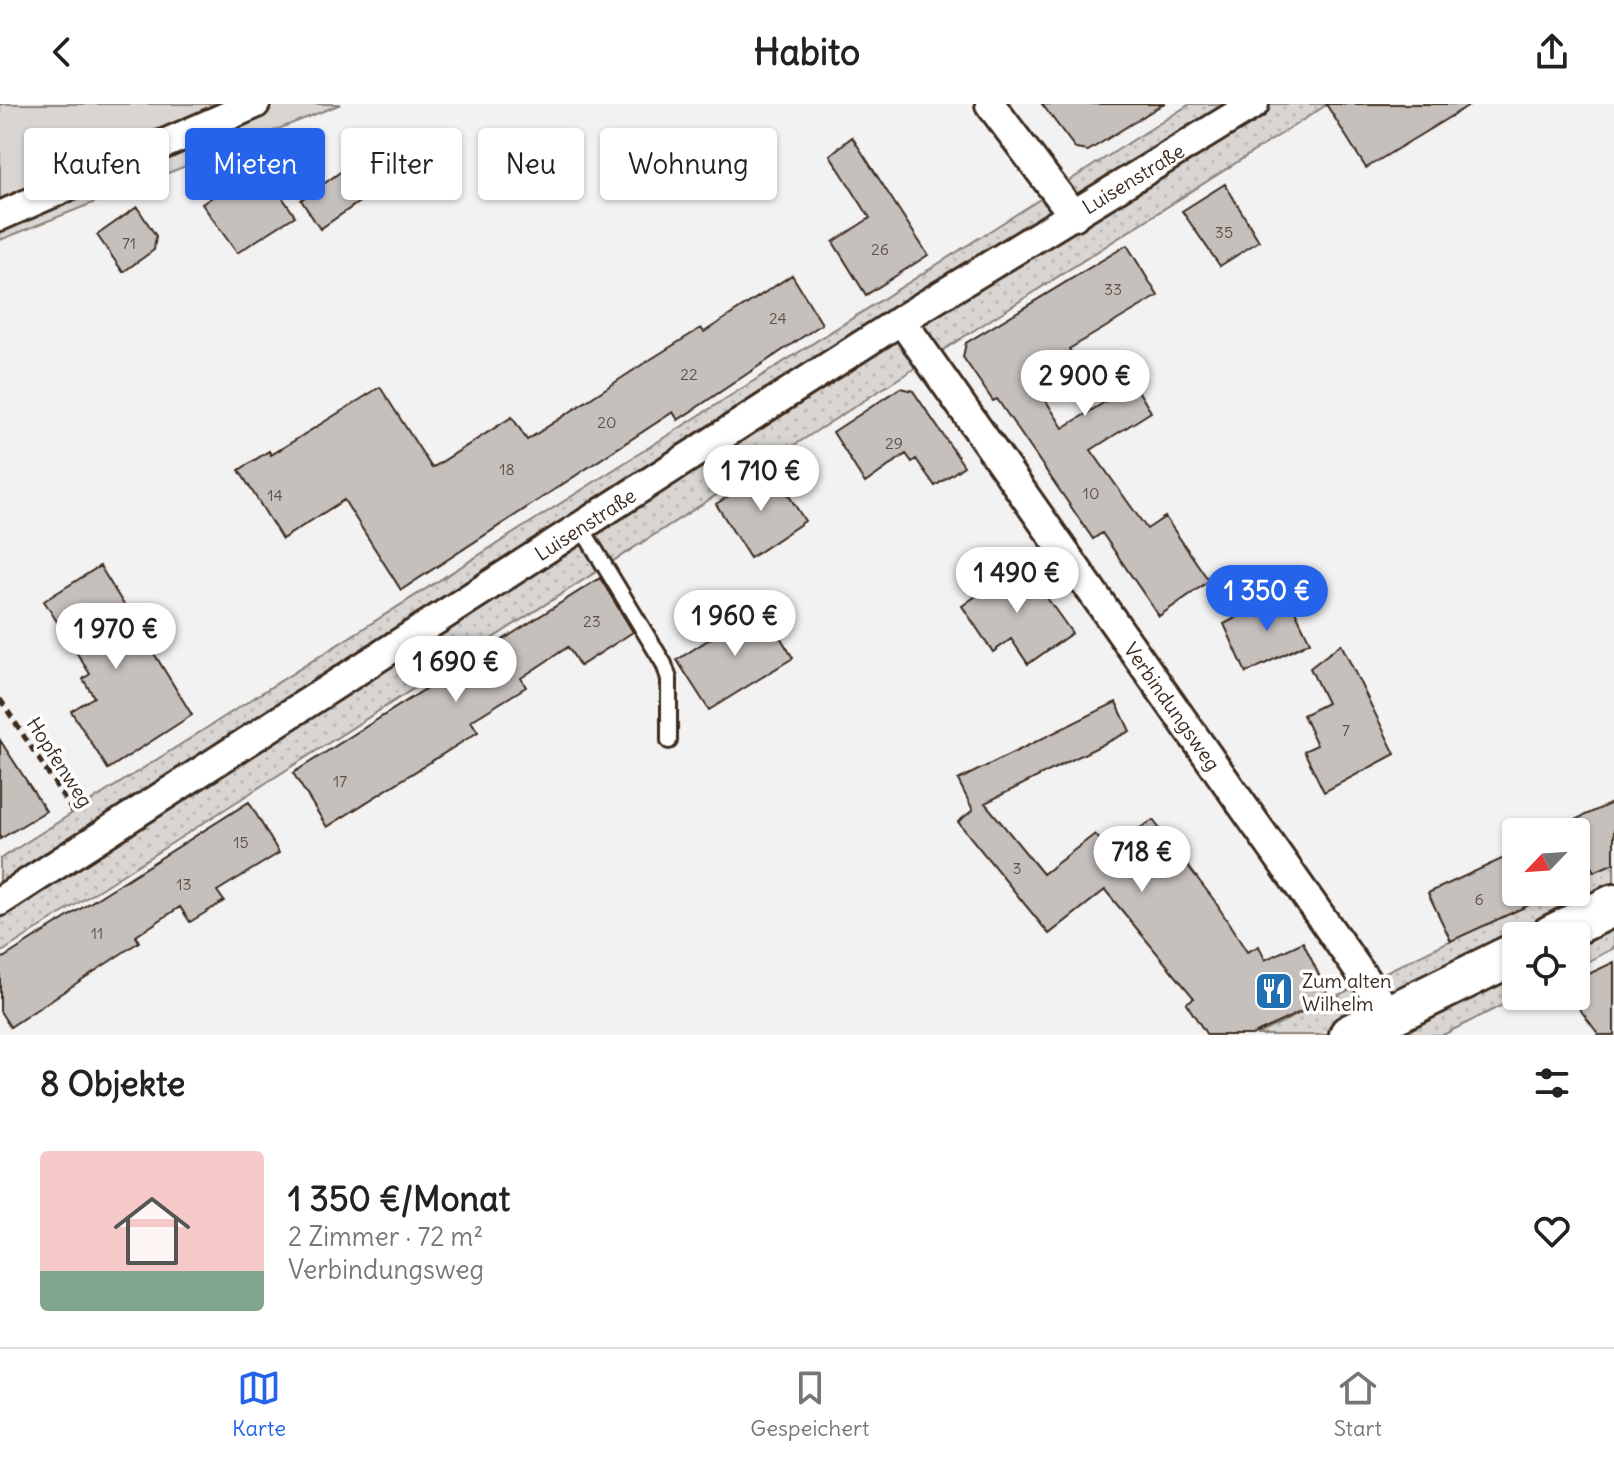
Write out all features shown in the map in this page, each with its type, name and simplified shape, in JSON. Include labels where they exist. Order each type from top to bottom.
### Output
[{"type":"street","points":[[0,216],[255,104]]},
{"type":"street","points":[[990,104],[1074,216]]},
{"type":"street","name":"Luisenstraße","points":[[0,901],[901,320],[1254,104]]},
{"type":"street","name":"Verbindungsweg","points":[[901,320],[1390,1015]]},
{"type":"street","points":[[1579,922],[1614,905]]},
{"type":"street","points":[[1350,1035],[1502,960]]},
{"type":"lane","points":[[581,527],[664,664],[669,679],[669,741]]},
{"type":"path","name":"Hopfenweg","points":[[0,699],[94,842]]},
{"type":"shaded area","points":[[0,104],[341,104],[281,128],[185,128],[185,166],[169,173],[169,128],[24,128],[24,200],[100,200],[0,240]]},
{"type":"shaded area","points":[[1190,104],[1328,104],[0,953],[0,859]]},
{"type":"shaded area","points":[[1614,861],[1614,948],[1590,961],[1590,922],[1502,922],[1502,1005],[1443,1035],[1256,1035],[1521,906],[1590,906],[1590,872]]},
{"type":"building","points":[[1042,104],[1163,104],[1088,151],[1076,149]]},
{"type":"building","points":[[1326,104],[1471,104],[1366,168]]},
{"type":"building","points":[[852,137],[928,255],[866,295],[833,242],[870,218],[830,155]]},
{"type":"building","points":[[341,172],[341,200],[362,200],[320,229],[301,200],[325,200],[325,183]]},
{"type":"building","points":[[1225,184],[1259,241],[1220,266],[1182,211]]},
{"type":"building","points":[[208,200],[284,200],[295,216],[237,253],[202,204]]},
{"type":"building","points":[[137,207],[156,236],[154,250],[123,272],[97,235]]},
{"type":"building","points":[[1127,245],[1158,296],[1069,349],[1071,352],[1031,377],[1063,428],[1134,384],[1151,412],[1091,450],[1147,529],[1165,517],[1209,581],[1159,616],[1102,533],[1093,539],[997,399],[993,401],[963,357],[966,343]]},
{"type":"building","points":[[792,275],[822,324],[678,420],[673,412],[401,590],[344,500],[282,539],[239,470],[269,451],[271,455],[380,387],[432,468],[512,417],[527,440],[643,364],[701,328],[704,332]]},
{"type":"building","points":[[900,388],[913,391],[964,466],[935,486],[916,459],[912,462],[906,454],[865,483],[833,432]]},
{"type":"building","points":[[772,469],[805,521],[750,558],[716,504]]},
{"type":"building","points":[[1022,563],[1072,633],[1028,664],[1011,639],[993,652],[962,606]]},
{"type":"building","points":[[100,566],[192,715],[108,769],[71,711],[94,697],[83,679],[90,674],[44,601]]},
{"type":"building","points":[[600,578],[633,632],[580,666],[568,647],[521,678],[526,687],[471,721],[478,732],[327,827],[293,773]]},
{"type":"building","points":[[1286,592],[1310,642],[1246,673],[1224,624]]},
{"type":"building","points":[[761,606],[793,658],[709,710],[677,660]]},
{"type":"building","points":[[1341,644],[1395,754],[1324,792],[1304,751],[1317,745],[1303,715],[1327,703],[1310,668]]},
{"type":"building","points":[[1116,702],[1130,731],[985,803],[1043,874],[1095,834],[1107,848],[1153,820],[1214,900],[1247,952],[1259,946],[1265,960],[1303,942],[1330,998],[1252,1035],[1207,1035],[1186,1003],[1194,998],[1105,890],[1049,934],[958,822],[973,810],[958,780]]},
{"type":"building","points":[[0,740],[46,811],[0,839]]},
{"type":"building","points":[[249,802],[279,853],[217,891],[224,901],[190,922],[180,907],[136,936],[139,942],[10,1027],[0,1011],[0,960]]},
{"type":"building","points":[[1614,802],[1614,863],[1594,872],[1590,864],[1590,818],[1579,818]]},
{"type":"building","points":[[1502,859],[1502,906],[1527,906],[1451,941],[1428,893]]},
{"type":"building","points":[[1614,962],[1614,1035],[1599,1035],[1580,1010],[1590,1010],[1590,973]]},
{"type":"place","name":"Zum alten Wilhelm","points":[[1274,991]]}]
